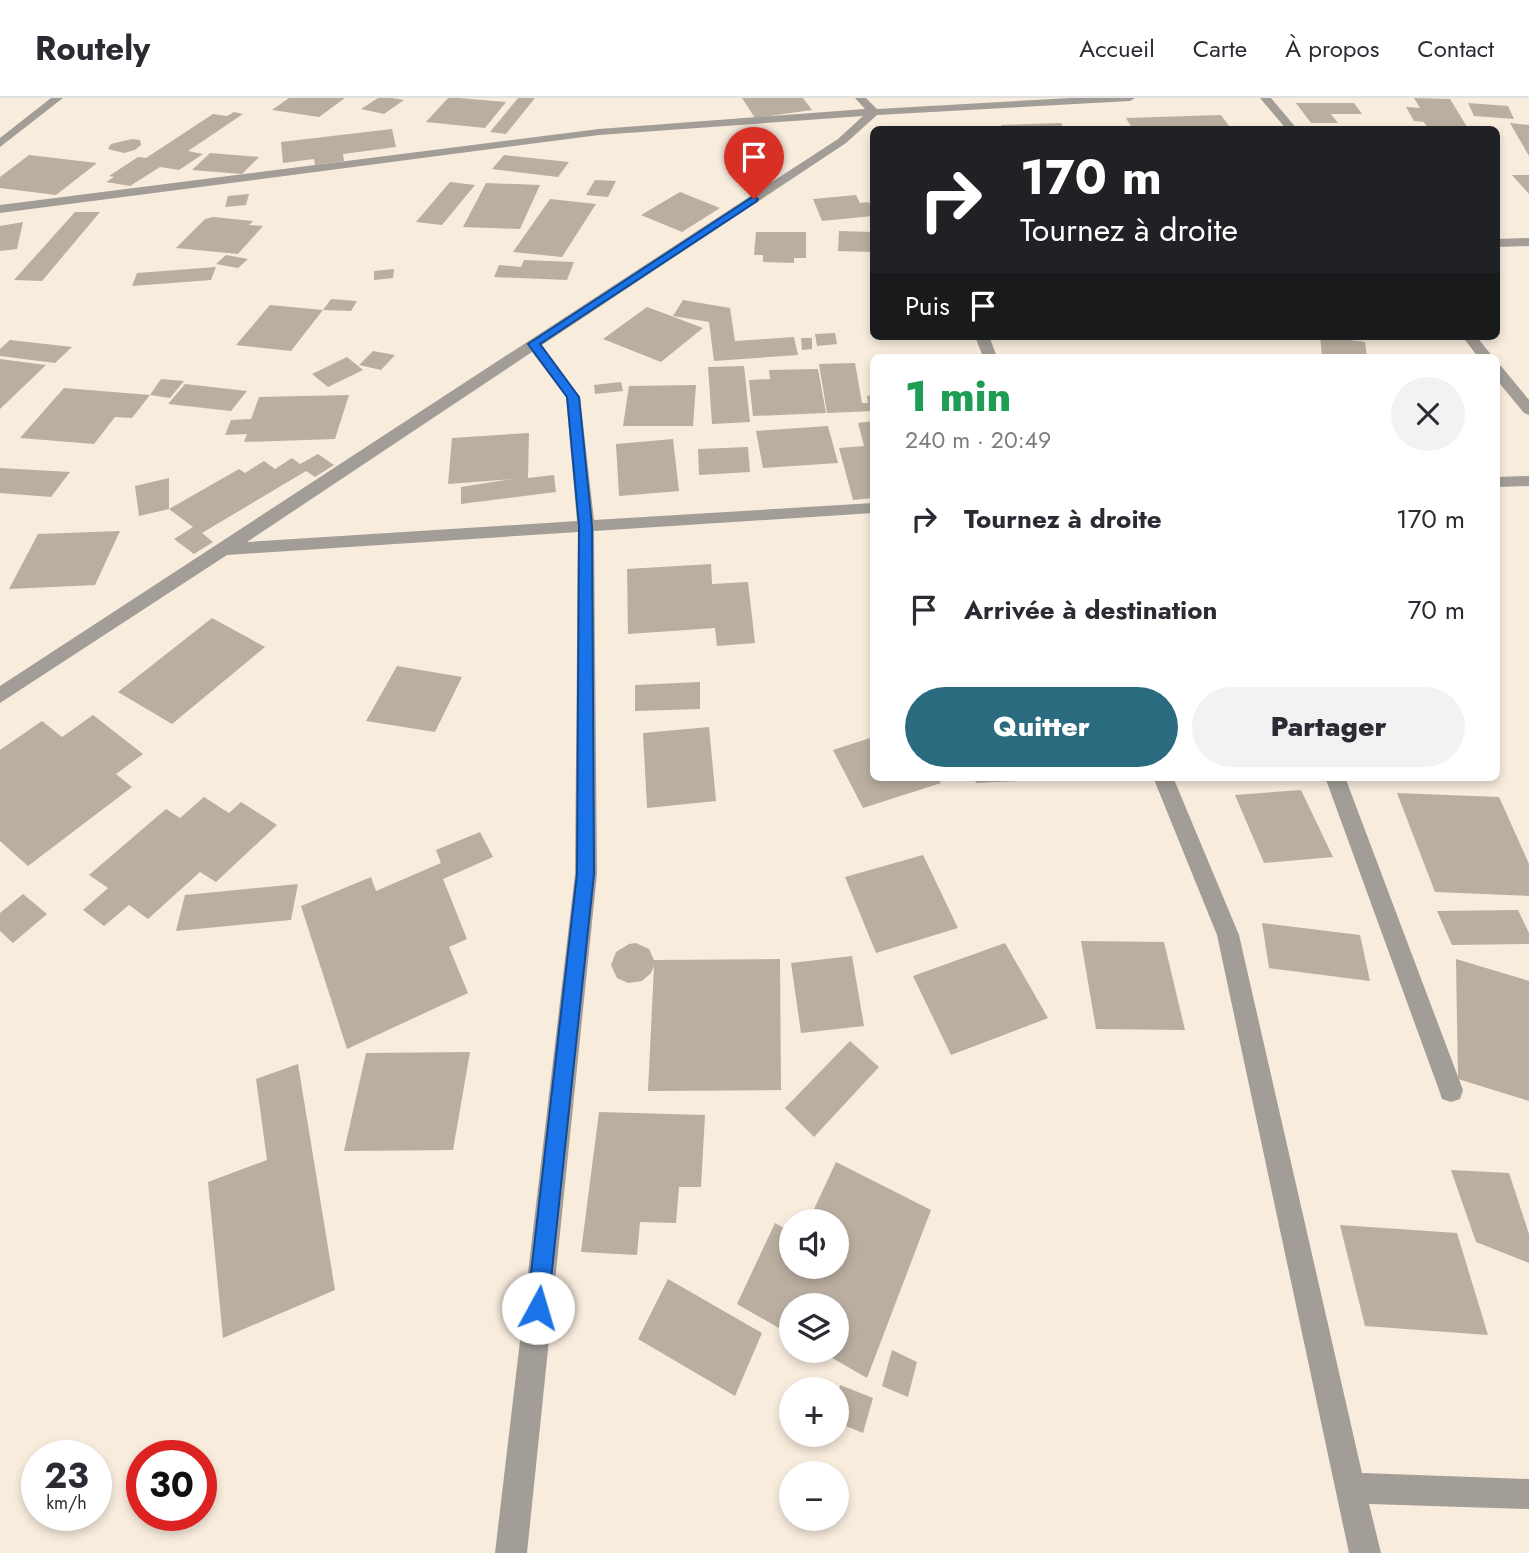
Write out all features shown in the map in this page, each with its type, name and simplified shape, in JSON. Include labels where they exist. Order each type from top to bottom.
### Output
[{"type":"street","points":[[0,145],[58,98]]},
{"type":"street","points":[[860,98],[874,112]]},
{"type":"street","points":[[0,209],[599,132],[874,112],[1130,98]]},
{"type":"street","points":[[1265,98],[1290,126]]},
{"type":"street","points":[[0,696],[842,141],[874,112]]},
{"type":"street","points":[[1500,243],[1529,242]]},
{"type":"street","points":[[1472,340],[1484,354]]},
{"type":"street","points":[[511,1553],[586,874],[586,526],[573,397],[534,344]]},
{"type":"street","points":[[1500,374],[1529,410]]},
{"type":"street","points":[[1500,482],[1529,481]]},
{"type":"street","points":[[221,549],[870,508]]},
{"type":"street","points":[[1165,781],[1227,935],[1365,1553]]},
{"type":"street","points":[[1336,781],[1451,1090]]},
{"type":"street","points":[[1351,1488],[1529,1494]]},
{"type":"building","points":[[289,98],[345,98],[319,117],[272,110]]},
{"type":"building","points":[[378,98],[404,100],[384,114],[361,109]]},
{"type":"building","points":[[448,98],[506,102],[485,128],[426,122]]},
{"type":"building","points":[[518,98],[535,98],[506,134],[490,132]]},
{"type":"building","points":[[742,98],[803,98],[812,110],[755,118]]},
{"type":"building","points":[[1414,98],[1450,99],[1467,126],[1427,126],[1424,122],[1414,121],[1406,107],[1420,108]]},
{"type":"building","points":[[1296,103],[1354,103],[1362,114],[1331,114],[1338,123],[1311,123]]},
{"type":"building","points":[[1468,103],[1508,106],[1514,119],[1474,116]]},
{"type":"building","points":[[234,112],[243,114],[188,151],[203,154],[179,170],[160,167],[130,186],[106,182],[114,177],[109,176],[138,157],[146,158],[213,114],[227,116]]},
{"type":"building","points":[[1221,115],[1229,126],[1131,126],[1126,118]]},
{"type":"building","points":[[1061,123],[1063,126],[1001,126]]},
{"type":"building","points":[[1510,123],[1529,125],[1529,156]]},
{"type":"building","points":[[392,129],[396,147],[343,154],[344,161],[315,165],[314,159],[283,163],[281,142]]},
{"type":"building","points":[[140,140],[141,145],[135,150],[124,153],[108,149],[111,144]]},
{"type":"building","points":[[210,153],[259,157],[242,174],[192,170]]},
{"type":"building","points":[[29,155],[97,163],[56,195],[0,188],[0,177]]},
{"type":"building","points":[[504,155],[569,162],[558,177],[492,169]]},
{"type":"building","points":[[1512,175],[1529,175],[1529,194]]},
{"type":"building","points":[[595,180],[616,181],[608,197],[586,195]]},
{"type":"building","points":[[450,182],[475,185],[442,225],[416,222]]},
{"type":"building","points":[[486,183],[540,185],[520,229],[463,227]]},
{"type":"building","points":[[680,192],[720,208],[682,232],[641,215]]},
{"type":"building","points":[[249,194],[246,205],[225,207],[228,196]]},
{"type":"building","points":[[856,195],[860,203],[869,202],[870,216],[822,221],[813,199]]},
{"type":"building","points":[[550,199],[596,204],[562,257],[513,252]]},
{"type":"building","points":[[75,212],[100,212],[42,281],[14,280]]},
{"type":"building","points":[[213,217],[253,221],[249,225],[263,226],[238,254],[176,248],[205,219]]},
{"type":"building","points":[[23,222],[17,249],[0,251],[0,226]]},
{"type":"building","points":[[839,231],[870,232],[870,252],[838,251]]},
{"type":"building","points":[[756,232],[806,232],[806,258],[794,258],[794,263],[763,262],[763,255],[754,255]]},
{"type":"building","points":[[226,255],[248,259],[238,268],[216,264]]},
{"type":"building","points":[[524,260],[574,262],[567,280],[494,277],[499,265],[521,267]]},
{"type":"building","points":[[216,267],[211,280],[132,286],[137,273]]},
{"type":"building","points":[[394,269],[393,278],[374,280],[374,271]]},
{"type":"building","points":[[331,299],[357,301],[351,311],[323,310]]},
{"type":"building","points":[[683,300],[730,308],[735,341],[794,337],[798,355],[714,361],[709,322],[673,316]]},
{"type":"building","points":[[270,305],[323,310],[291,351],[236,345]]},
{"type":"building","points":[[647,307],[703,328],[661,362],[603,339]]},
{"type":"building","points":[[835,333],[837,344],[817,346],[815,334]]},
{"type":"building","points":[[801,338],[812,338],[812,349],[802,350]]},
{"type":"building","points":[[10,340],[72,347],[55,363],[0,356],[0,349]]},
{"type":"building","points":[[1320,340],[1365,342],[1367,354],[1322,354]]},
{"type":"building","points":[[373,351],[395,355],[381,370],[359,365]]},
{"type":"building","points":[[347,357],[363,370],[328,387],[312,374]]},
{"type":"building","points":[[0,359],[46,365],[0,409]]},
{"type":"building","points":[[855,363],[862,403],[868,403],[867,396],[870,396],[870,411],[827,413],[819,364]]},
{"type":"building","points":[[744,366],[750,422],[712,424],[708,367]]},
{"type":"building","points":[[818,369],[826,413],[753,416],[749,380],[770,379],[769,370]]},
{"type":"building","points":[[161,379],[184,381],[170,398],[150,395]]},
{"type":"building","points":[[621,382],[623,391],[595,394],[594,385]]},
{"type":"building","points":[[185,384],[247,391],[231,411],[168,404]]},
{"type":"building","points":[[696,385],[693,426],[623,426],[629,386]]},
{"type":"building","points":[[64,388],[150,395],[132,418],[115,417],[94,444],[20,438]]},
{"type":"building","points":[[349,395],[335,439],[244,442],[247,434],[225,435],[231,420],[251,419],[259,397]]},
{"type":"building","points":[[870,421],[870,498],[853,500],[839,448],[864,446],[858,423]]},
{"type":"building","points":[[828,426],[838,463],[763,468],[756,431]]},
{"type":"building","points":[[529,433],[528,478],[554,475],[556,492],[461,504],[461,487],[512,479],[448,484],[452,438]]},
{"type":"building","points":[[673,439],[679,491],[619,496],[616,444]]},
{"type":"building","points":[[748,447],[750,472],[699,475],[698,449]]},
{"type":"building","points":[[318,454],[334,465],[315,477],[306,471],[202,533],[213,542],[194,554],[174,539],[193,527],[169,509],[239,469],[245,473],[264,461],[275,469],[292,458],[300,464]]},
{"type":"building","points":[[0,468],[70,472],[51,497],[0,493]]},
{"type":"building","points":[[169,478],[169,509],[139,516],[135,486]]},
{"type":"building","points":[[120,531],[95,585],[9,589],[38,534]]},
{"type":"building","points":[[711,564],[712,584],[748,582],[755,643],[717,646],[715,628],[628,634],[627,569]]},
{"type":"building","points":[[212,618],[265,647],[172,724],[118,692]]},
{"type":"building","points":[[397,666],[462,677],[435,732],[366,721]]},
{"type":"building","points":[[700,682],[700,709],[635,711],[635,685]]},
{"type":"building","points":[[93,715],[143,754],[116,774],[132,787],[28,866],[0,841],[0,750],[42,721],[62,737]]},
{"type":"building","points":[[709,727],[716,801],[647,808],[643,733]]},
{"type":"building","points":[[870,738],[870,781],[941,783],[863,808],[833,750]]},
{"type":"building","points":[[975,781],[1018,781],[976,783]]},
{"type":"building","points":[[1301,790],[1333,857],[1264,863],[1235,795]]},
{"type":"building","points":[[1397,793],[1499,797],[1529,864],[1529,896],[1435,892]]},
{"type":"building","points":[[204,797],[229,813],[241,802],[277,825],[216,882],[200,872],[148,919],[129,905],[104,926],[83,910],[108,888],[89,875],[166,809],[180,818]]},
{"type":"building","points":[[480,832],[493,857],[443,879],[467,939],[449,947],[468,993],[347,1049],[301,906],[371,877],[376,891],[441,863],[436,850]]},
{"type":"building","points":[[923,855],[958,928],[876,953],[845,877]]},
{"type":"building","points":[[298,884],[291,920],[176,931],[185,895]]},
{"type":"building","points":[[23,894],[47,914],[13,943],[0,931],[0,913]]},
{"type":"building","points":[[1518,910],[1529,933],[1529,944],[1452,945],[1437,911]]},
{"type":"building","points":[[1262,923],[1360,935],[1370,981],[1269,968]]},
{"type":"building","points":[[1081,941],[1164,942],[1185,1030],[1096,1029]]},
{"type":"building","points":[[636,943],[649,949],[654,960],[780,959],[781,1090],[648,1091],[654,966],[642,981],[628,983],[617,978],[611,965],[616,952]]},
{"type":"building","points":[[1005,943],[1048,1018],[951,1055],[913,976]]},
{"type":"building","points":[[852,956],[864,1026],[801,1033],[791,963]]},
{"type":"building","points":[[1456,959],[1529,981],[1529,1101],[1458,1079]]},
{"type":"building","points":[[850,1041],[879,1067],[814,1137],[785,1108]]},
{"type":"building","points":[[470,1052],[453,1150],[344,1151],[366,1053]]},
{"type":"building","points":[[298,1064],[335,1290],[223,1338],[208,1182],[267,1160],[256,1079]]},
{"type":"building","points":[[599,1112],[705,1115],[701,1187],[679,1187],[676,1223],[640,1222],[637,1255],[581,1252]]},
{"type":"building","points":[[836,1162],[931,1210],[867,1378],[841,1363],[849,1363],[849,1293],[779,1293],[779,1328],[737,1304],[775,1223],[779,1225],[779,1279],[849,1279],[849,1209],[814,1209]]},
{"type":"building","points":[[1451,1170],[1509,1173],[1529,1234],[1529,1263],[1476,1242]]},
{"type":"building","points":[[1340,1225],[1457,1233],[1488,1335],[1365,1326]]},
{"type":"building","points":[[668,1279],[762,1333],[735,1396],[638,1339]]},
{"type":"building","points":[[892,1350],[917,1362],[908,1397],[882,1386]]},
{"type":"building","points":[[849,1389],[873,1398],[863,1433],[849,1427]]},
{"type":"route","points":[[538,1308],[586,874],[586,526],[573,397],[534,344],[754,199]]}]
